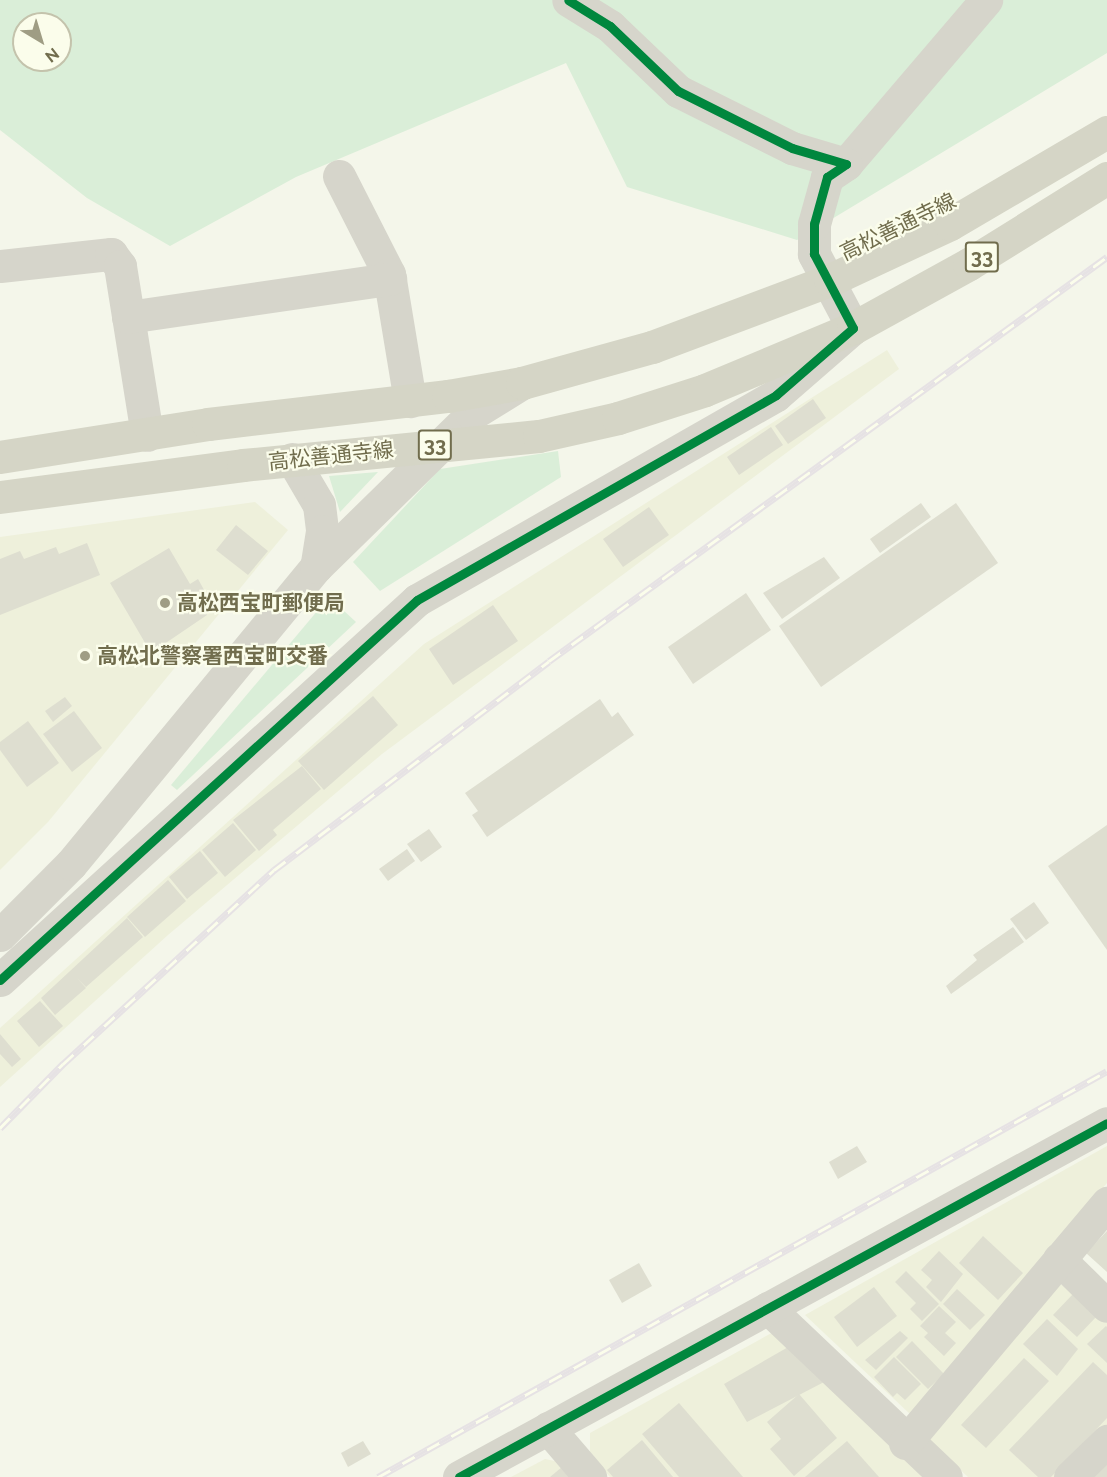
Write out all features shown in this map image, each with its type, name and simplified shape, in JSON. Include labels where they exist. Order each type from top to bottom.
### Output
[{"type":"main road","name":"高松善通寺線","points":[[0,457],[147,435],[410,401],[522,383],[652,347],[830,280],[950,224],[1107,132]]},
{"type":"main road","name":"高松善通寺線","points":[[0,496],[292,459],[539,436],[618,418],[705,390],[853,328],[969,264],[1107,178]]},
{"type":"street","points":[[568,0],[610,26],[678,91],[792,148],[846,164]]},
{"type":"street","points":[[0,980],[417,600],[776,395],[853,328],[830,280],[814,254],[814,224],[827,177],[846,164],[986,0]]},
{"type":"street","points":[[339,176],[390,279],[410,401]]},
{"type":"street","points":[[0,266],[111,254],[120,266],[147,435]]},
{"type":"street","points":[[128,317],[390,279]]},
{"type":"street","points":[[2,928],[71,864],[315,567],[472,414],[522,383]]},
{"type":"street","points":[[292,459],[319,506],[322,531],[315,567]]},
{"type":"street","points":[[459,1477],[1107,1123]]},
{"type":"street","points":[[905,1443],[1107,1203]]},
{"type":"street","points":[[1059,1259],[1107,1306]]},
{"type":"street","points":[[768,1308],[905,1443],[946,1477]]},
{"type":"street","points":[[548,1428],[590,1477]]},
{"type":"street","points":[[1070,1477],[1107,1441]]},
{"type":"shaded area","points":[[0,0],[1107,0],[1107,53],[797,240],[627,187],[566,63],[296,177],[170,246],[87,198],[0,130]]},
{"type":"shaded area","points":[[887,350],[899,369],[382,754],[168,935],[0,1087],[0,1028],[424,644]]},
{"type":"shaded area","points":[[558,451],[561,477],[380,591],[353,562],[440,469]]},
{"type":"shaded area","points":[[378,472],[340,512],[329,476]]},
{"type":"shaded area","points":[[255,502],[288,530],[48,822],[0,870],[0,537]]},
{"type":"shaded area","points":[[329,597],[356,622],[177,790],[171,785]]},
{"type":"shaded area","points":[[1107,1146],[1107,1183],[911,1415],[805,1315]]},
{"type":"shaded area","points":[[1057,1283],[1071,1288],[1107,1321],[1107,1429],[1059,1477],[968,1477],[926,1438]]},
{"type":"shaded area","points":[[777,1330],[925,1477],[610,1477],[590,1455],[590,1433]]},
{"type":"shaded area","points":[[545,1459],[569,1464],[581,1477],[511,1477]]},
{"type":"building","points":[[813,399],[826,418],[788,444],[775,426]]},
{"type":"building","points":[[771,427],[783,445],[739,475],[727,457]]},
{"type":"building","points":[[921,503],[931,517],[880,553],[870,539]]},
{"type":"building","points":[[956,503],[998,563],[821,687],[779,626]]},
{"type":"building","points":[[649,507],[669,535],[623,567],[603,539]]},
{"type":"building","points":[[236,525],[268,551],[248,575],[216,550]]},
{"type":"building","points":[[87,543],[100,575],[0,615],[0,559],[20,551],[24,559],[56,547],[59,554]]},
{"type":"building","points":[[169,548],[190,584],[198,579],[213,606],[205,611],[207,615],[151,653],[110,583]]},
{"type":"building","points":[[824,557],[840,578],[782,619],[763,593]]},
{"type":"building","points":[[746,593],[771,630],[693,684],[668,647]]},
{"type":"building","points":[[493,605],[518,641],[453,685],[429,649]]},
{"type":"building","points":[[373,696],[398,725],[324,790],[298,761]]},
{"type":"building","points":[[65,697],[72,706],[53,722],[45,711]]},
{"type":"building","points":[[600,699],[612,717],[618,712],[634,735],[487,837],[472,815],[478,811],[465,793]]},
{"type":"building","points":[[74,711],[102,748],[72,772],[43,734]]},
{"type":"building","points":[[28,721],[59,763],[27,787],[0,750],[0,742]]},
{"type":"building","points":[[302,766],[321,789],[273,830],[277,835],[259,851],[233,820]]},
{"type":"building","points":[[233,823],[256,850],[225,877],[202,850]]},
{"type":"building","points":[[1107,825],[1107,950],[1048,866]]},
{"type":"building","points":[[429,829],[442,847],[421,862],[407,844]]},
{"type":"building","points":[[407,849],[415,861],[388,881],[379,869]]},
{"type":"building","points":[[200,851],[218,873],[187,899],[169,877]]},
{"type":"building","points":[[168,880],[186,901],[145,937],[127,917]]},
{"type":"building","points":[[1034,902],[1049,923],[1026,940],[1010,919]]},
{"type":"building","points":[[127,918],[143,937],[86,987],[77,978],[86,988],[55,1015],[41,998]]},
{"type":"building","points":[[1013,927],[1024,942],[951,994],[946,986],[977,960],[973,955]]},
{"type":"building","points":[[40,1001],[63,1026],[39,1047],[17,1021]]},
{"type":"building","points":[[0,1034],[21,1059],[12,1067],[0,1054]]},
{"type":"building","points":[[857,1146],[867,1162],[838,1179],[829,1162]]},
{"type":"building","points":[[1107,1231],[1107,1272],[1086,1253]]},
{"type":"building","points":[[983,1236],[1023,1273],[998,1300],[959,1263]]},
{"type":"building","points":[[939,1251],[963,1274],[941,1302],[926,1287],[932,1280],[921,1270]]},
{"type":"building","points":[[639,1263],[652,1286],[622,1303],[609,1280]]},
{"type":"building","points":[[906,1271],[939,1304],[922,1321],[910,1309],[916,1303],[895,1282]]},
{"type":"building","points":[[874,1287],[897,1316],[857,1347],[834,1317]]},
{"type":"building","points":[[957,1289],[985,1315],[970,1330],[943,1304]]},
{"type":"building","points":[[1073,1294],[1097,1316],[1077,1337],[1053,1315]]},
{"type":"building","points":[[939,1306],[956,1322],[945,1333],[956,1343],[944,1356],[924,1337],[928,1333],[920,1326]]},
{"type":"building","points":[[1047,1319],[1078,1349],[1057,1376],[1023,1344]]},
{"type":"building","points":[[1107,1327],[1107,1363],[1087,1344]]},
{"type":"building","points":[[900,1331],[908,1338],[876,1370],[865,1360]]},
{"type":"building","points":[[912,1341],[944,1374],[928,1389],[896,1357]]},
{"type":"building","points":[[790,1346],[826,1381],[747,1422],[724,1384]]},
{"type":"building","points":[[894,1357],[921,1384],[905,1400],[897,1393],[893,1397],[874,1377]]},
{"type":"building","points":[[1024,1358],[1049,1381],[986,1448],[961,1425]]},
{"type":"building","points":[[1093,1362],[1107,1375],[1107,1418],[1051,1477],[1038,1477],[1009,1450]]},
{"type":"building","points":[[799,1394],[837,1438],[794,1476],[770,1449],[781,1439],[767,1422]]},
{"type":"building","points":[[679,1403],[743,1477],[679,1477],[642,1434]]},
{"type":"building","points":[[642,1440],[673,1477],[613,1477],[607,1470]]},
{"type":"building","points":[[363,1441],[371,1454],[348,1467],[341,1453]]},
{"type":"building","points":[[847,1441],[879,1477],[805,1477]]},
{"type":"building","points":[[1107,1460],[1107,1477],[1092,1477]]},
{"type":"building","points":[[562,1467],[571,1477],[550,1477]]},
{"type":"railway","points":[[0,1128],[63,1064],[274,870],[549,661],[1107,257]]},
{"type":"railway","points":[[378,1477],[1107,1071]]},
{"type":"cycle path","points":[[0,980],[417,600],[776,395],[853,328],[814,254],[814,224],[827,177],[846,164],[792,148],[678,91],[610,26],[568,0]]},
{"type":"cycle path","points":[[459,1477],[1107,1123]]},
{"type":"place","name":"高松西宝町郵便局","points":[[165,603]]},
{"type":"place","name":"高松北警察署西宝町交番","points":[[85,656]]}]
